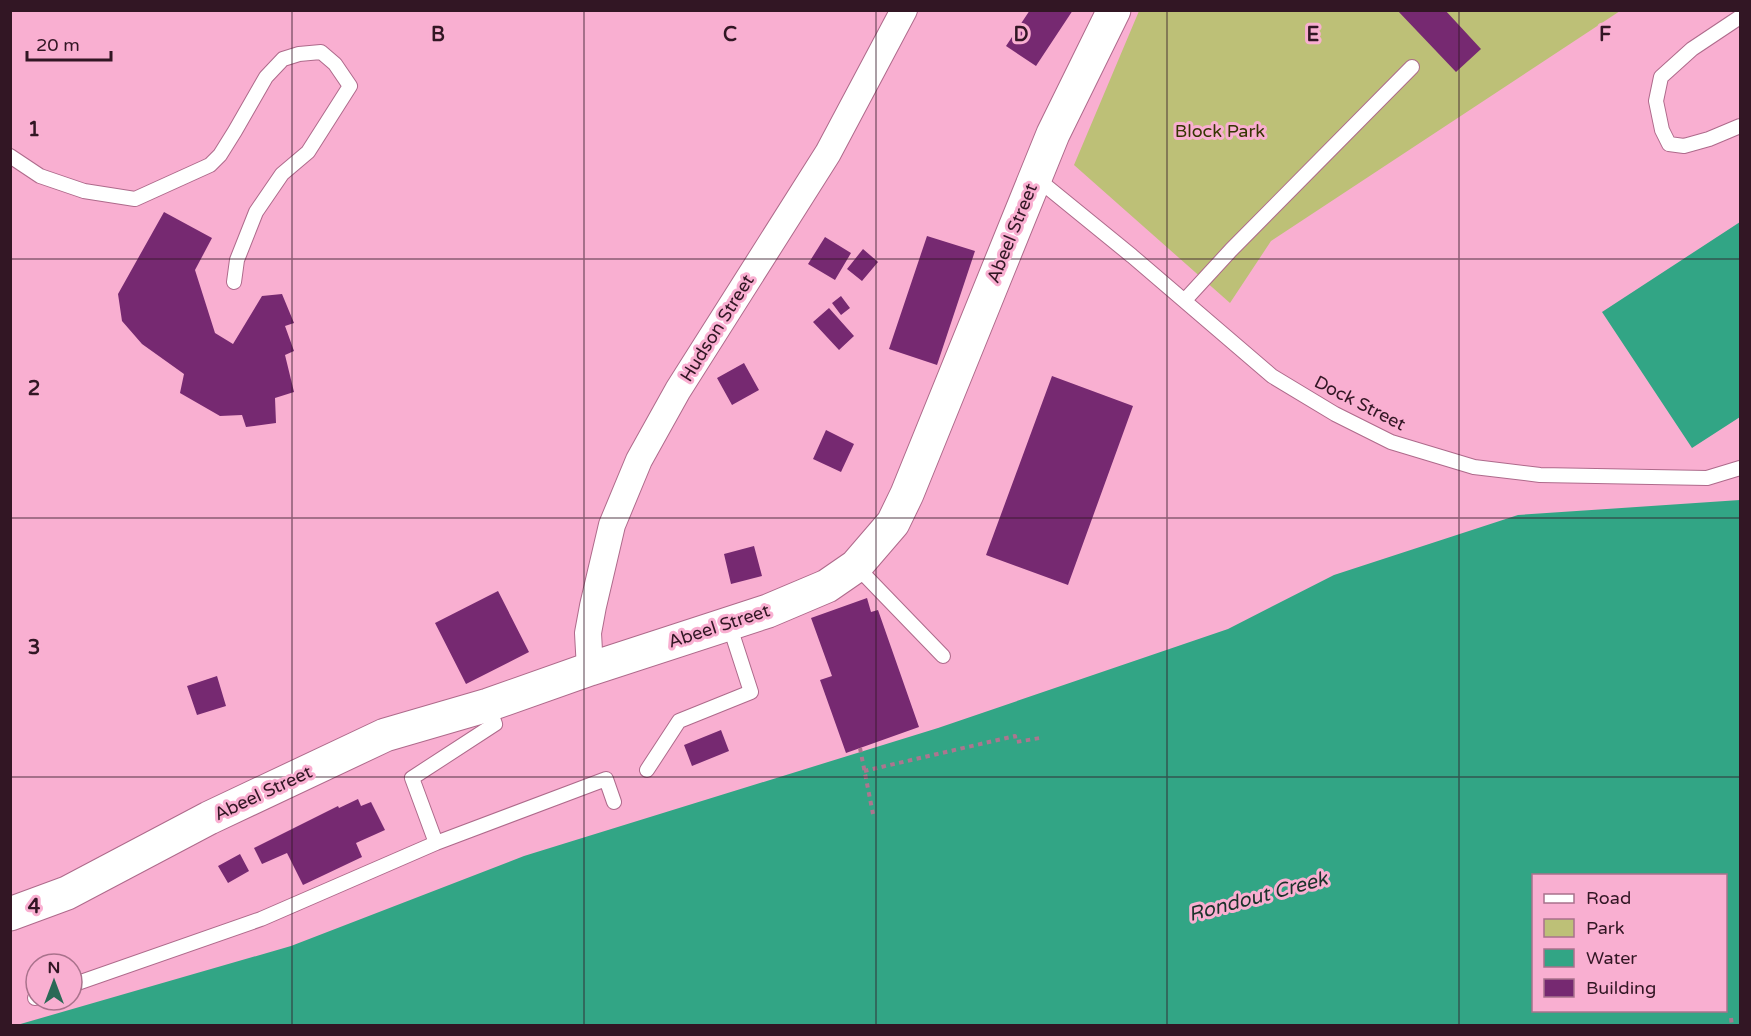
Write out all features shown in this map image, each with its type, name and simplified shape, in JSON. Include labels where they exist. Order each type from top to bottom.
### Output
[{"type":"street","name":"Hudson Street","points":[[590,669],[588,633],[593,606],[612,525],[639,460],[678,390],[828,153],[904,10]]},
{"type":"street","name":"Abeel Street","points":[[10,914],[67,893],[209,818],[385,735],[488,705],[768,611],[827,586],[856,566],[892,523],[907,494],[1053,134],[1114,10]]},
{"type":"lane","points":[[1740,17],[1692,50],[1661,77],[1656,101],[1662,130],[1669,144],[1684,146],[1709,139],[1740,126]]},
{"type":"lane","points":[[10,156],[40,176],[84,191],[135,199],[210,165],[230,139],[266,77],[283,59],[299,54],[321,52],[335,64],[350,86],[309,152],[282,174],[256,212],[237,260],[234,282]]},
{"type":"lane","points":[[1185,300],[1231,250],[1412,67]]},
{"type":"lane","name":"Dock Street","points":[[1035,177],[1185,300],[1272,376],[1335,414],[1391,442],[1474,467],[1540,475],[1707,478],[1740,468]]},
{"type":"lane","points":[[856,566],[943,656]]},
{"type":"lane","points":[[647,770],[679,721],[751,692],[729,624]]},
{"type":"lane","points":[[436,843],[412,778],[495,724],[488,705]]},
{"type":"lane","points":[[84,981],[261,919],[436,843],[606,779],[614,802]]},
{"type":"path","points":[[864,771],[1015,736],[1016,742],[1040,738]]},
{"type":"path","points":[[860,748],[873,814]]},
{"type":"path","points":[[1731,1018],[1732,1026]]},
{"type":"green space","name":"Block Park","points":[[1139,11],[1620,11],[1271,241],[1230,303],[1074,165]]},
{"type":"water","points":[[1740,222],[1740,417],[1692,448],[1602,312]]},
{"type":"water","name":"Rondout Creek","points":[[1740,500],[1740,1025],[17,1025],[62,1012],[84,1012],[84,1006],[291,946],[524,856],[938,728],[1228,629],[1334,575],[1518,515]]},
{"type":"building","points":[[1030,10],[1073,10],[1036,66],[1006,46]]},
{"type":"building","points":[[1397,10],[1445,10],[1481,49],[1456,72]]},
{"type":"building","points":[[164,212],[212,238],[195,270],[215,333],[233,344],[262,296],[282,294],[294,323],[285,326],[294,351],[285,355],[294,392],[275,398],[276,423],[246,427],[242,415],[220,416],[180,393],[184,374],[142,344],[122,321],[118,294]]},
{"type":"building","points":[[927,236],[975,251],[937,365],[889,349]]},
{"type":"building","points":[[825,237],[851,253],[835,280],[808,264]]},
{"type":"building","points":[[863,249],[878,262],[862,281],[847,269]]},
{"type":"building","points":[[841,296],[850,308],[841,315],[832,303]]},
{"type":"building","points":[[829,308],[854,336],[839,350],[813,322]]},
{"type":"building","points":[[744,363],[759,390],[732,405],[717,378]]},
{"type":"building","points":[[1052,376],[1133,406],[1068,585],[986,555]]},
{"type":"building","points":[[826,430],[854,444],[841,472],[813,459]]},
{"type":"building","points":[[754,546],[762,576],[731,584],[724,554]]},
{"type":"building","points":[[498,591],[529,652],[466,684],[435,623]]},
{"type":"building","points":[[867,598],[871,612],[878,610],[919,727],[846,753],[820,680],[832,676],[811,618]]},
{"type":"building","points":[[217,676],[226,706],[197,715],[187,686]]},
{"type":"building","points":[[721,730],[729,751],[692,766],[684,745]]},
{"type":"building","points":[[358,799],[361,806],[371,802],[385,830],[356,843],[362,857],[303,885],[287,853],[262,864],[254,848],[338,806],[339,808]]},
{"type":"building","points":[[240,854],[249,871],[228,883],[218,866]]}]
